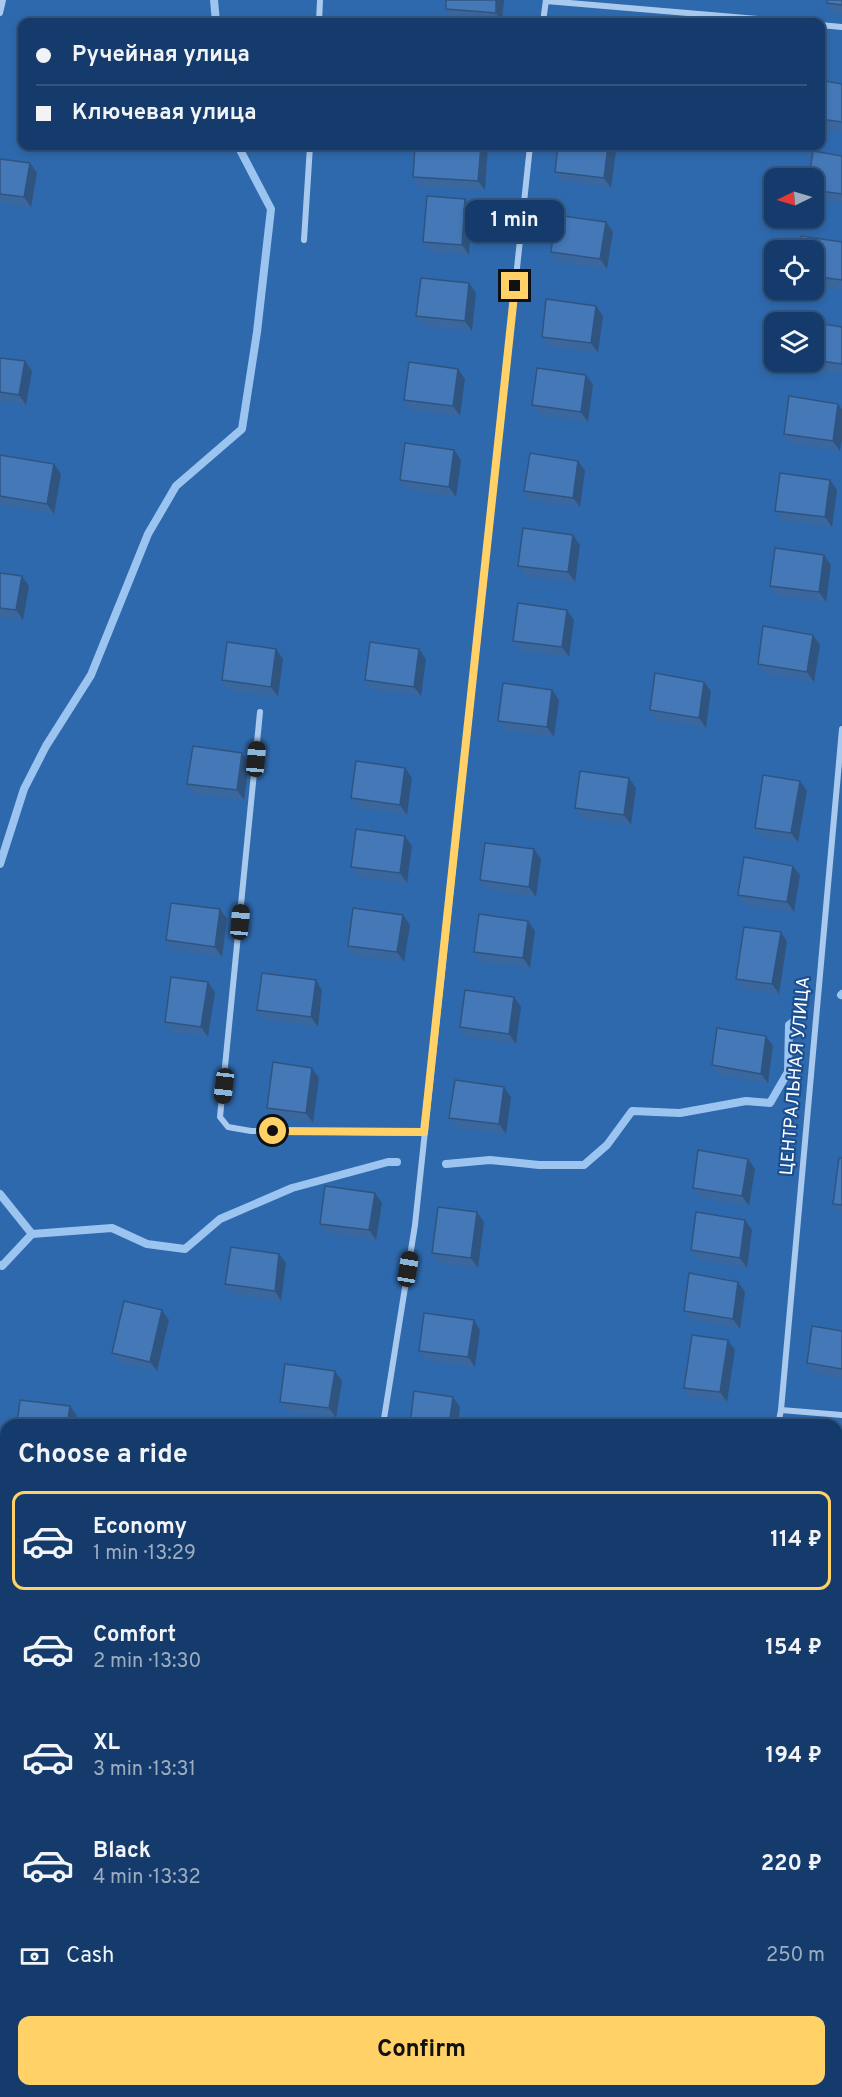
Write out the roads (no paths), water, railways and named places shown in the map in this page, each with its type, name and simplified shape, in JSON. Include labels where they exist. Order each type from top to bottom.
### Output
[{"type":"street","points":[[0,13],[3,0]]},
{"type":"street","points":[[319,18],[320,0]]},
{"type":"street","points":[[544,18],[546,0],[747,18]]},
{"type":"street","points":[[825,25],[842,27]]},
{"type":"street","points":[[304,240],[310,150]]},
{"type":"street","points":[[384,1419],[415,1225],[530,150]]},
{"type":"street","points":[[261,712],[220,1117],[228,1127],[251,1131],[424,1132]]},
{"type":"street","name":"ЦЕНТРАЛЬНАЯ УЛИЦА","points":[[779,1419],[842,729]]},
{"type":"street","points":[[781,1410],[842,1415]]},
{"type":"waterway","points":[[214,0],[216,18]]},
{"type":"waterway","points":[[0,864],[24,789],[46,746],[91,675],[148,534],[176,486],[242,429],[257,332],[271,209],[240,150]]},
{"type":"waterway","points":[[446,1164],[490,1160],[539,1165],[584,1165],[607,1145],[632,1111],[680,1113],[746,1101],[770,1103],[788,1072],[789,1025],[793,1022]]},
{"type":"waterway","points":[[32,1234],[112,1228],[147,1244],[185,1249],[220,1219],[292,1188],[388,1162],[397,1162]]},
{"type":"waterway","points":[[0,1194],[32,1234],[2,1266],[0,1265]]}]
